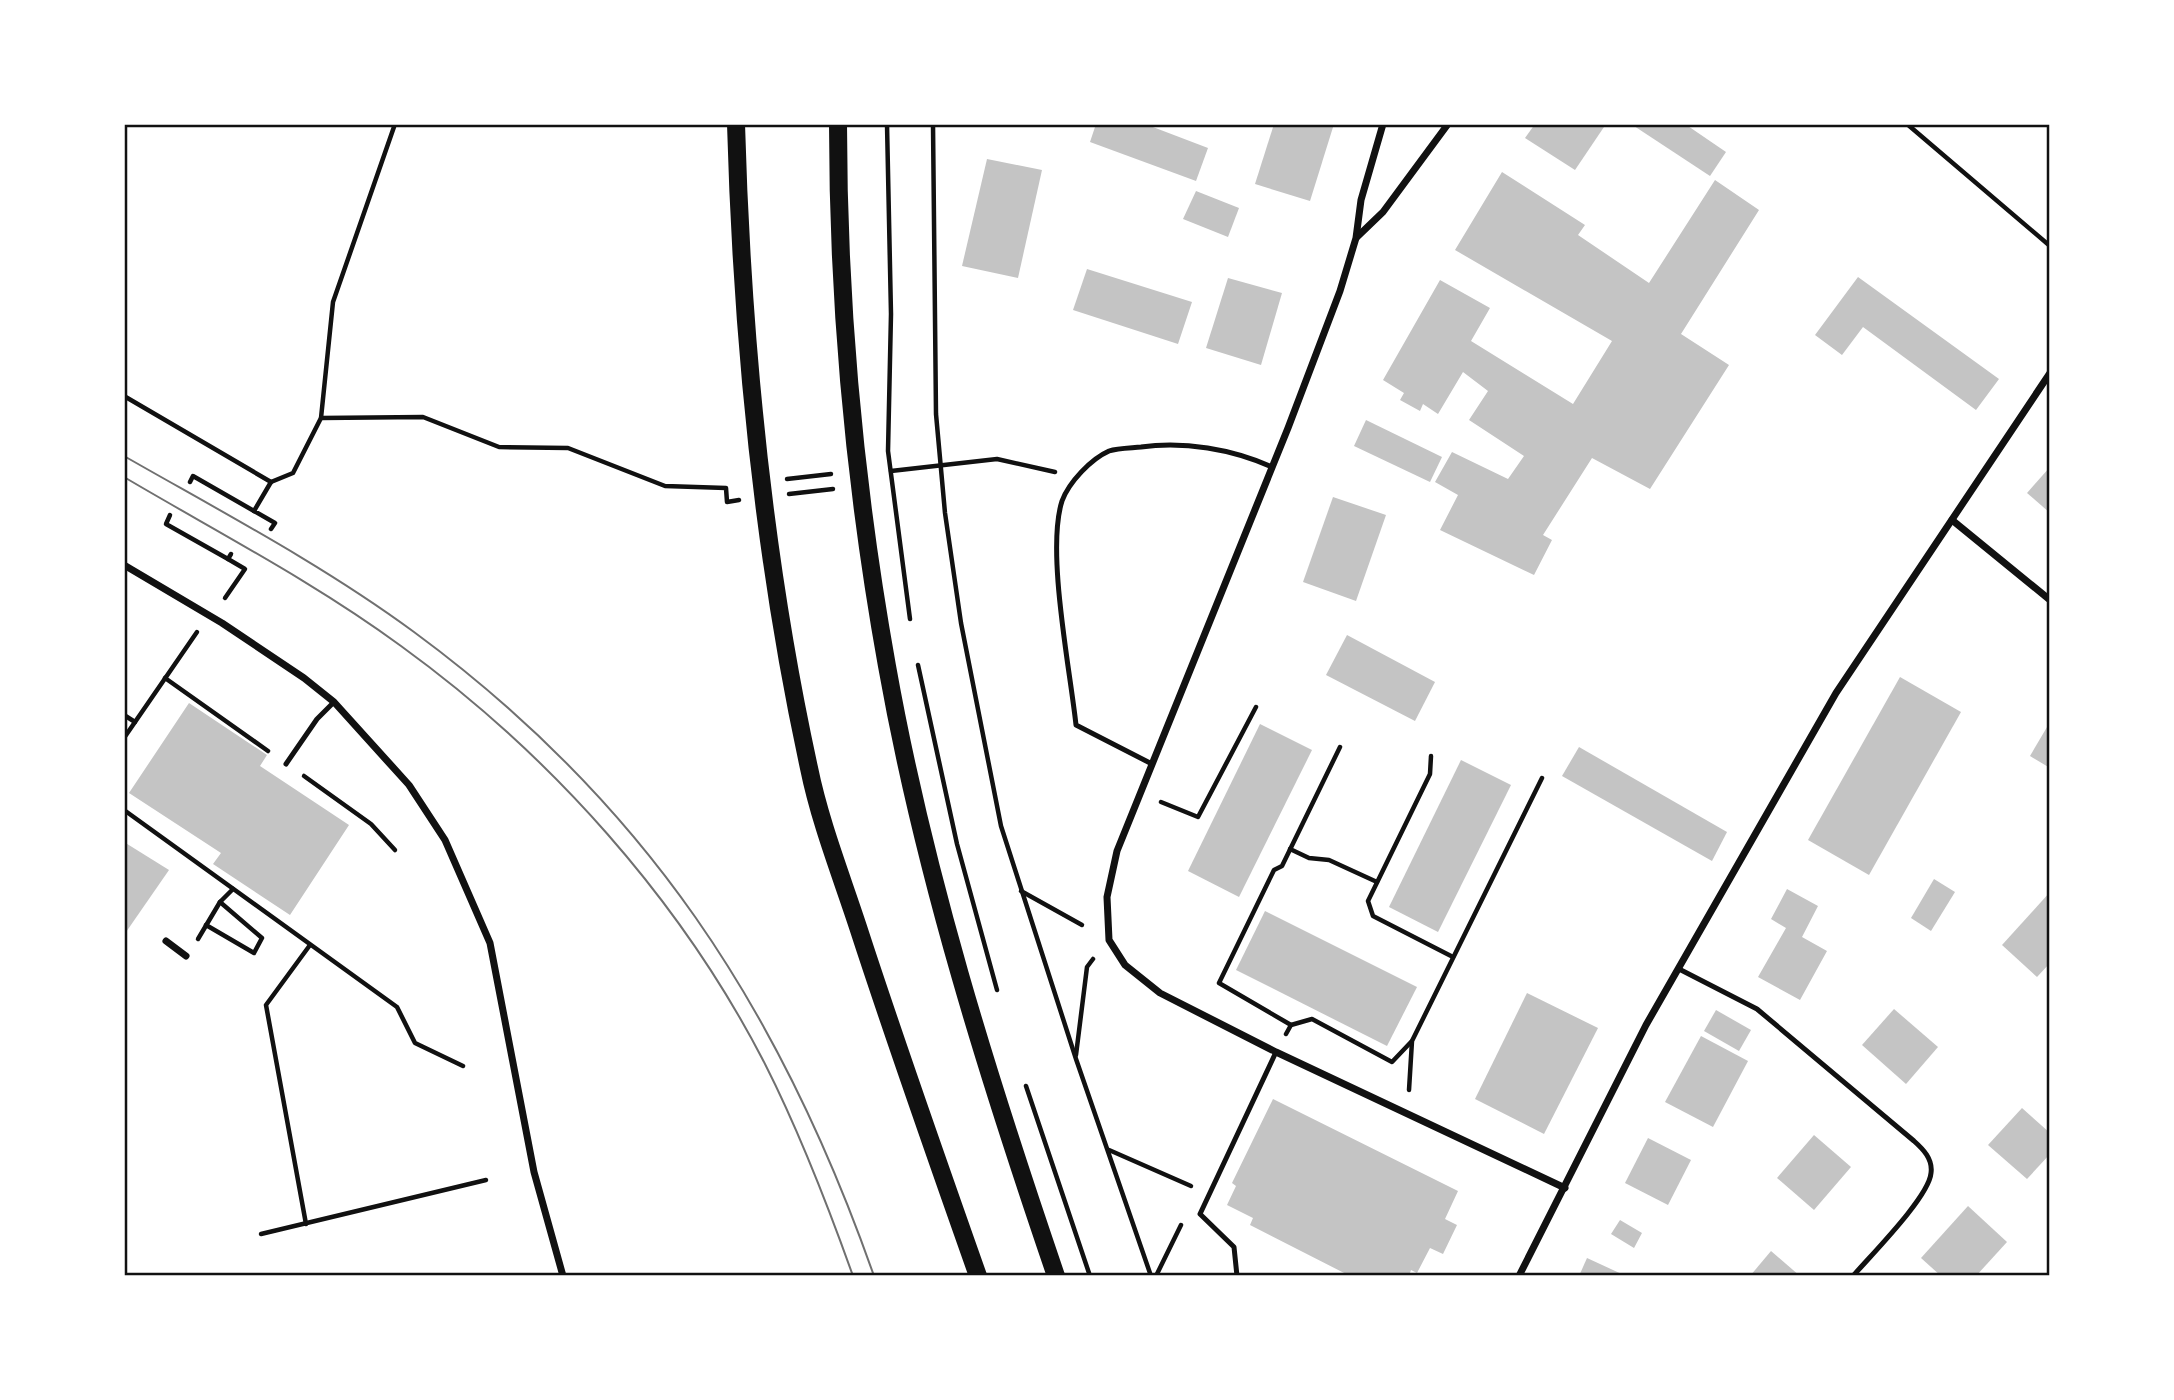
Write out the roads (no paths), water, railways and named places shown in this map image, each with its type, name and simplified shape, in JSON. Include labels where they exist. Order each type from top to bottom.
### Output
[{"type":"main road","points":[[736,124],[739,248],[762,483],[783,629],[809,770],[873,974],[978,1276]]},
{"type":"main road","points":[[838,124],[844,316],[862,486],[887,667],[928,854],[957,966],[988,1074],[1056,1276]]},
{"type":"street","points":[[1382,124],[1361,200],[1356,237],[1340,291],[1272,467],[1116,851],[1107,897],[1109,940],[1125,965],[1160,993],[1276,1052],[1565,1188]]},
{"type":"street","points":[[1356,237],[1383,212],[1448,124]]},
{"type":"street","points":[[1519,1276],[1646,1025],[1836,693],[2050,373]]},
{"type":"street","points":[[1952,520],[2050,600]]},
{"type":"street","points":[[124,565],[211,616],[304,678],[334,702],[409,785],[445,840],[490,943],[534,1172],[563,1276]]},
{"type":"street","points":[[166,942],[186,956]]},
{"type":"lane","points":[[1152,764],[1076,725],[1056,546],[1062,501],[1077,477],[1109,452],[1163,444],[1251,457],[1272,467]]},
{"type":"lane","points":[[286,764],[317,719],[334,702]]},
{"type":"lane","points":[[1679,969],[1757,1009],[1914,1141],[1930,1160],[1932,1172],[1919,1199],[1853,1276]]},
{"type":"lane","points":[[1237,1276],[1234,1247],[1200,1214],[1276,1052]]},
{"type":"tram line","points":[[124,456],[272,540],[379,607],[496,697],[570,767],[636,840],[695,917],[748,999],[795,1086],[837,1178],[874,1276]]},
{"type":"tram line","points":[[124,477],[300,579],[401,646],[456,688],[560,782],[652,888],[694,945],[731,1003],[790,1116],[853,1276]]}]
